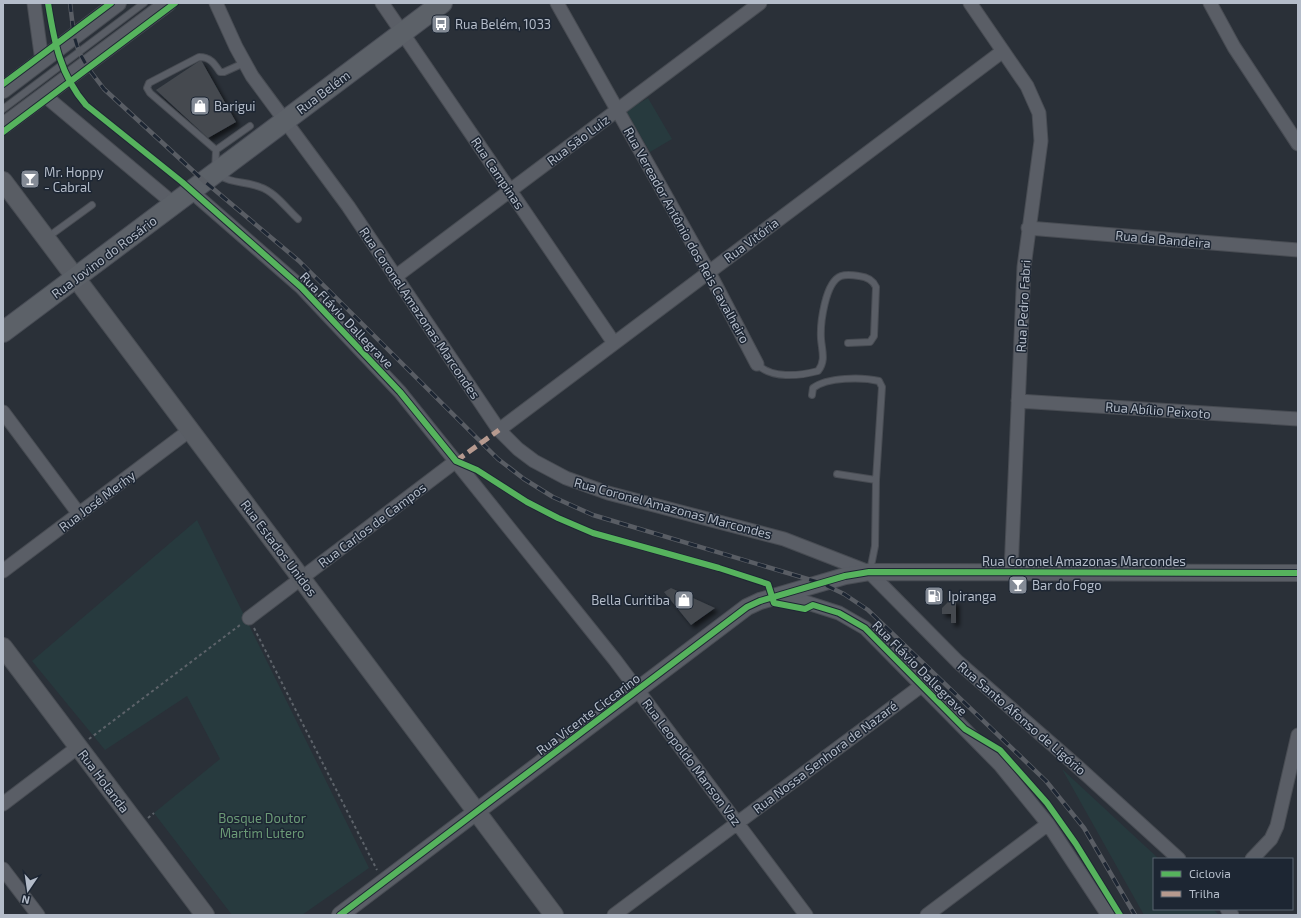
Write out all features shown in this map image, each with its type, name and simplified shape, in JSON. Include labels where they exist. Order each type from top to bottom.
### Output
[{"type":"main road","name":"Rua Belém","points":[[203,181],[256,132],[285,120],[442,3]]},
{"type":"main road","name":"Rua Estados Unidos","points":[[3,181],[554,915]]},
{"type":"main road","name":"Rua Jovino do Rosário","points":[[3,332],[203,181]]},
{"type":"main road","name":"Rua Holanda","points":[[3,647],[205,915]]},
{"type":"street","points":[[34,3],[42,61]]},
{"type":"street","points":[[3,90],[118,3]]},
{"type":"street","points":[[3,126],[168,3]]},
{"type":"street","name":"Rua Coronel Amazonas Marcondes","points":[[216,3],[244,63],[348,206],[499,430],[512,444],[549,471],[578,483],[635,501],[778,537],[870,572],[1298,573]]},
{"type":"street","name":"Rua Campinas","points":[[382,3],[614,344]]},
{"type":"street","name":"Rua Vereador Antônio dos Reis Cavalheiro","points":[[556,3],[709,272],[757,364]]},
{"type":"street","name":"Rua São Luiz","points":[[395,277],[760,3]]},
{"type":"street","name":"Rua Pedro Fabri","points":[[970,3],[1027,86],[1039,113],[1041,141],[1040,158],[1028,228],[1023,286],[1011,572]]},
{"type":"street","points":[[1210,3],[1234,47],[1298,144]]},
{"type":"street","name":"Rua Vitória","points":[[499,430],[1003,51]]},
{"type":"street","points":[[44,95],[174,204]]},
{"type":"street","name":"Rua Flávio Dallegrave","points":[[203,181],[400,392],[456,461]]},
{"type":"street","name":"Rua da Bandeira","points":[[1028,228],[1298,250]]},
{"type":"street","name":"Rua Abílio Peixoto","points":[[1018,401],[1298,418]]},
{"type":"street","points":[[3,412],[79,514]]},
{"type":"street","name":"Rua José Merhy","points":[[3,571],[190,430]]},
{"type":"street","name":"Rua Carlos de Campos","points":[[249,618],[456,461]]},
{"type":"street","name":"Rua Leopoldo Manson Vaz","points":[[456,461],[638,690],[806,915]]},
{"type":"street","name":"Rua Vicente Ciccarino","points":[[340,915],[747,607],[780,594],[845,576],[870,572]]},
{"type":"street","name":"Rua Santo Afonso de Ligório","points":[[870,572],[958,662],[1079,768],[1178,858]]},
{"type":"street","name":"Rua Flávio Dallegrave","points":[[780,594],[839,613],[864,628],[1000,765],[1048,824],[1108,915]]},
{"type":"street","name":"Rua Nossa Senhora de Nazaré","points":[[614,915],[921,686]]},
{"type":"street","points":[[1253,858],[1271,839],[1277,826],[1298,735]]},
{"type":"street","points":[[3,804],[78,747]]},
{"type":"street","points":[[927,915],[1048,824]]},
{"type":"street","points":[[3,869],[38,915]]},
{"type":"lane","points":[[3,109],[144,3]]},
{"type":"lane","points":[[216,150],[150,93],[147,88],[149,83],[199,57],[206,57],[212,60],[220,72],[224,72],[244,63]]},
{"type":"lane","points":[[240,133],[256,132]]},
{"type":"lane","points":[[256,132],[240,133],[216,150],[203,181],[231,182],[259,186],[272,193],[298,219]]},
{"type":"lane","points":[[46,238],[92,205]]},
{"type":"lane","points":[[757,364],[763,370],[770,373],[806,374],[818,371],[823,365],[821,338],[829,289],[834,281],[840,276],[864,276],[873,280],[876,287],[874,336],[870,342],[848,343]]},
{"type":"lane","points":[[812,395],[813,388],[818,384],[829,380],[872,379],[879,381],[882,387],[876,480],[875,546],[870,572]]},
{"type":"lane","points":[[837,474],[876,480]]},
{"type":"path","points":[[78,747],[249,618],[373,859]]},
{"type":"green space","points":[[648,98],[672,139],[650,152],[626,111]]},
{"type":"green space","name":"Bosque Doutor Martim Lutero","points":[[197,520],[369,868],[302,915],[232,915],[154,813],[220,759],[187,696],[105,750],[32,661]]},
{"type":"green space","points":[[1062,769],[1158,858],[1153,858],[1153,910],[1214,910],[1219,915],[1144,915]]},
{"type":"building","name":"Barigui","points":[[201,60],[236,122],[208,138],[156,90]]},
{"type":"building","name":"Bella Curitiba","points":[[671,588],[715,608],[691,625],[664,592]]},
{"type":"building","points":[[949,601],[956,601],[956,623],[951,623],[951,614],[942,614],[942,608]]},
{"type":"railway","points":[[70,3],[74,36],[79,52],[88,68],[104,89],[204,181],[299,261],[498,459],[524,479],[553,497],[593,515],[821,583],[844,594],[868,610],[1046,781],[1084,828],[1135,915]]},
{"type":"marked path","points":[[456,461],[499,430]]},
{"type":"cycle path","points":[[48,3],[56,44],[64,70],[77,94],[86,105],[182,182],[301,287],[400,392],[456,461],[477,470],[527,502],[558,518],[593,533],[719,568],[768,584],[774,603],[805,609],[813,605],[839,613],[865,628],[965,729],[1000,750],[1047,803],[1076,844],[1120,915]]},
{"type":"cycle path","points":[[3,84],[111,3]]},
{"type":"cycle path","points":[[3,132],[175,3]]},
{"type":"cycle path","points":[[340,915],[747,607],[760,601],[845,576],[869,572],[1298,573]]},
{"type":"place","name":"Rua Belém, 1033","points":[[441,24]]},
{"type":"place","name":"Barigui","points":[[200,106]]},
{"type":"place","name":"Mr. Hoppy - Cabral","points":[[30,179]]},
{"type":"place","name":"Bar do Fogo","points":[[1018,585]]},
{"type":"place","name":"Ipiranga","points":[[934,596]]},
{"type":"place","name":"Bella Curitiba","points":[[684,600]]}]
